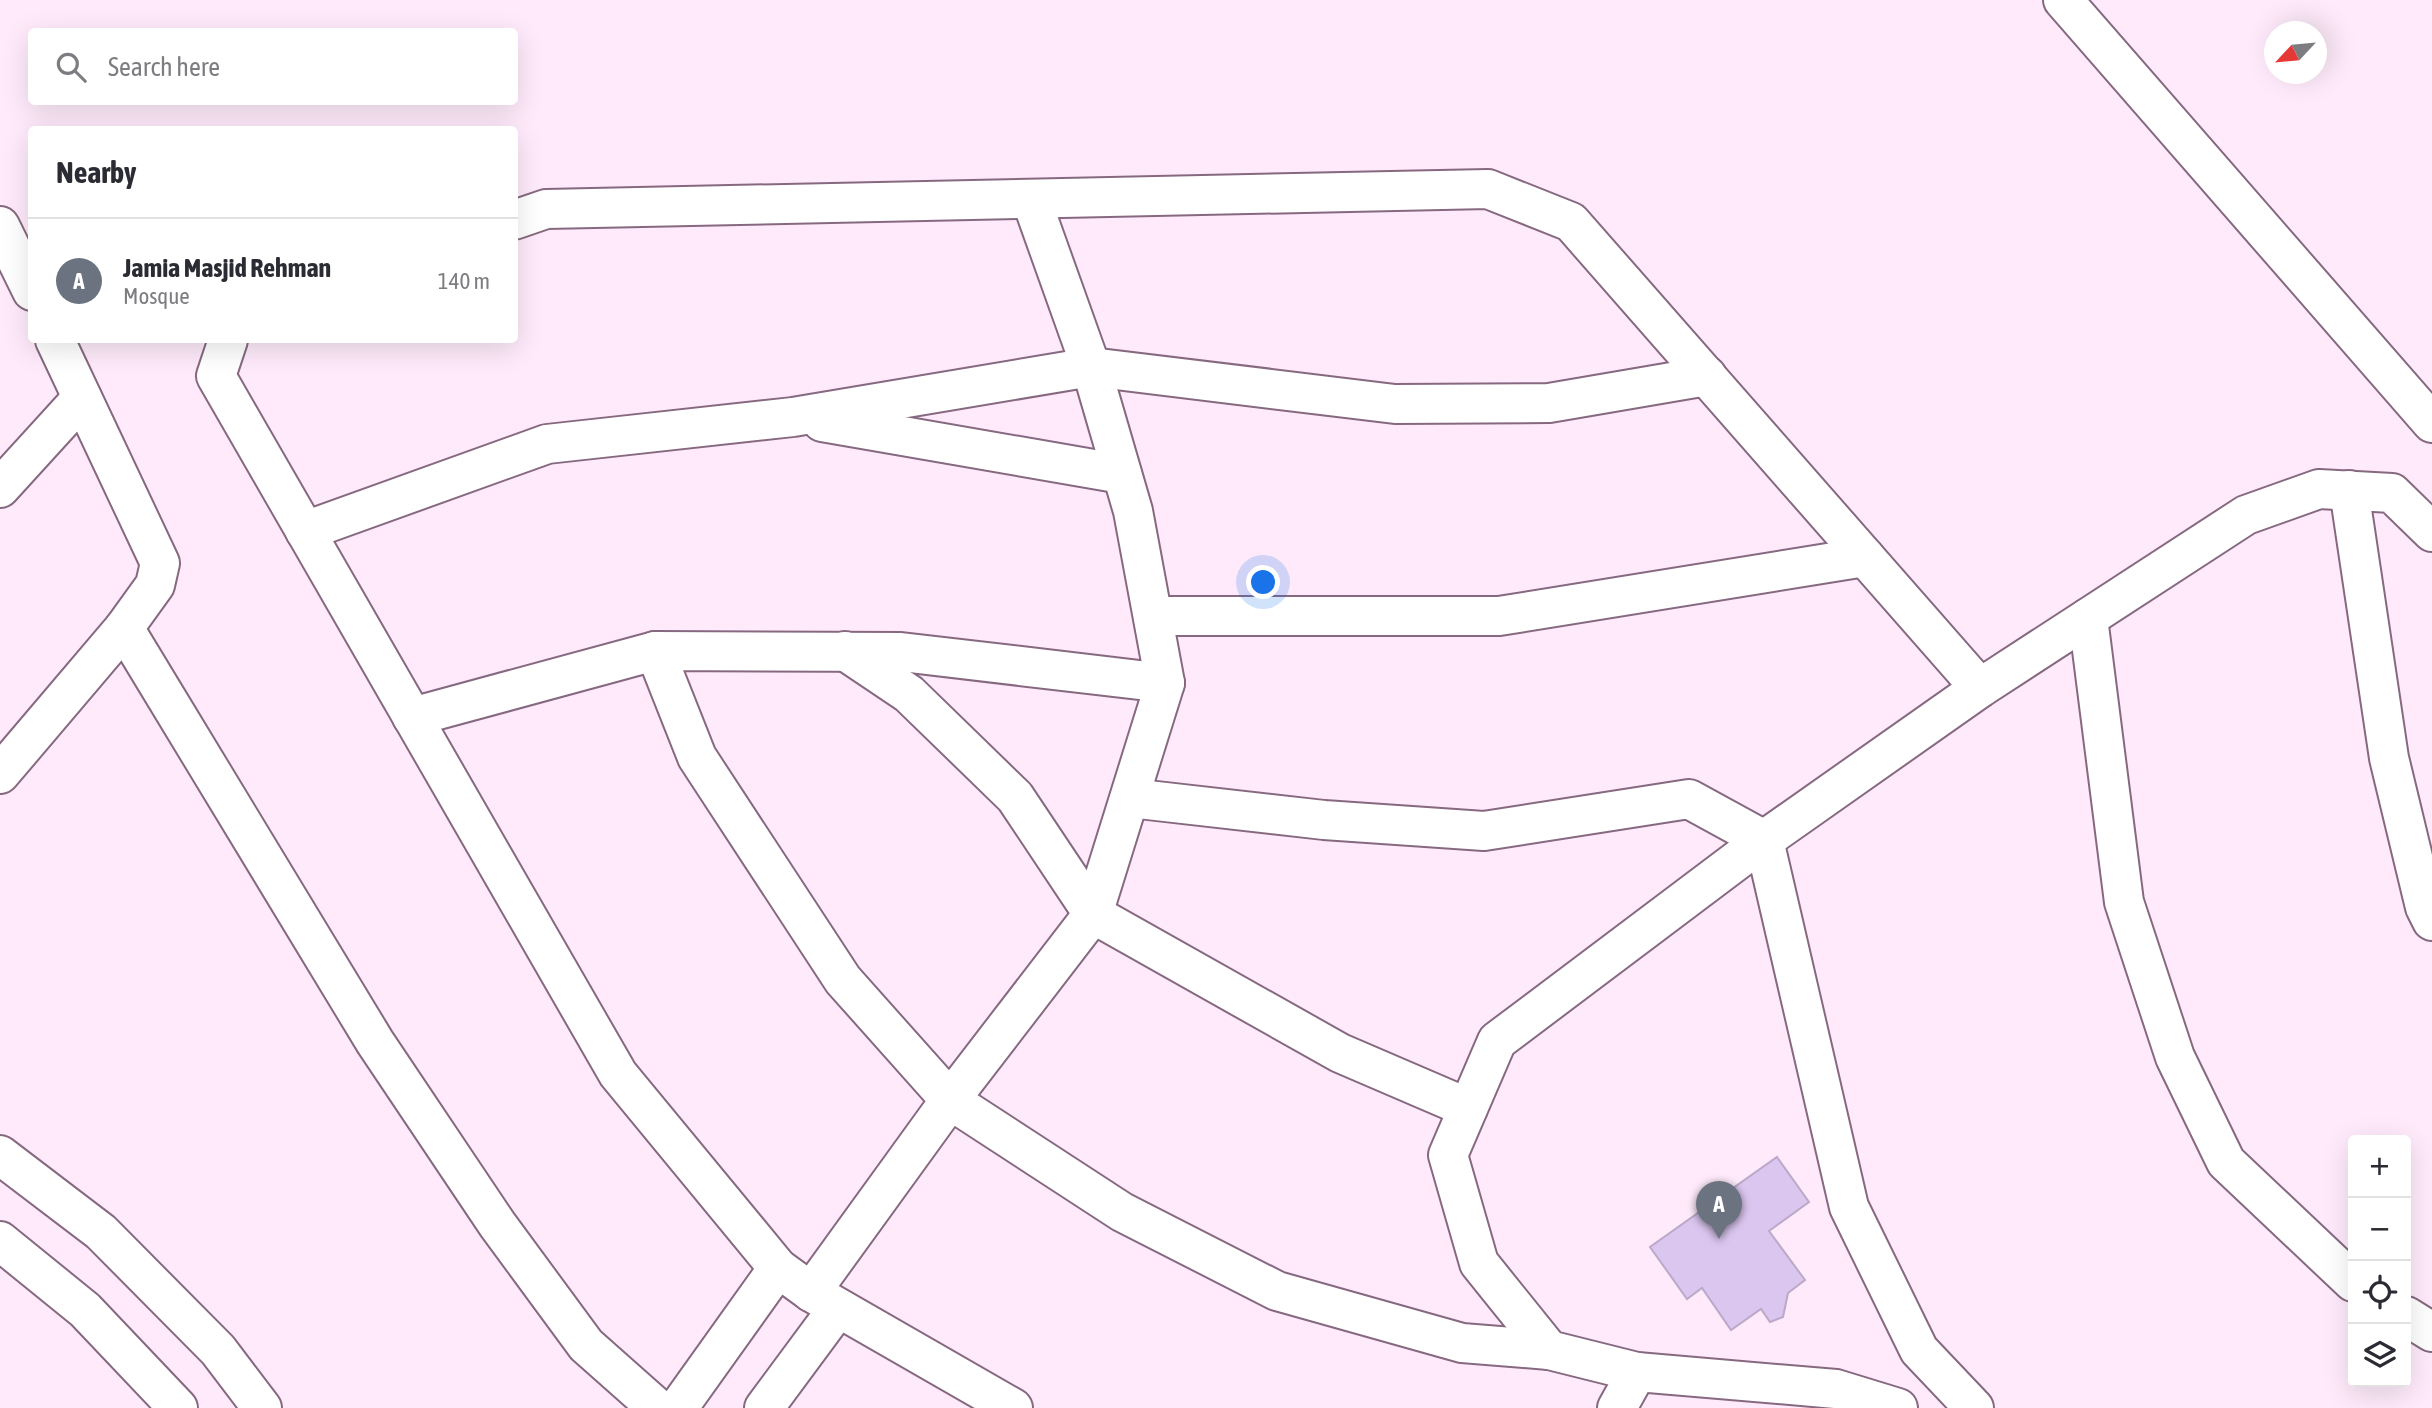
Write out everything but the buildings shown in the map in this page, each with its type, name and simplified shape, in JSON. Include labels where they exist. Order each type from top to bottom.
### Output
[{"type":"street","points":[[2063,0],[2432,423]]},
{"type":"street","points":[[518,219],[547,209],[1488,189],[1571,222],[1980,688]]},
{"type":"street","points":[[764,1408],[824,1300],[950,1100],[1093,914],[1165,683],[1133,511],[1091,367],[1031,199]]},
{"type":"street","points":[[1,231],[28,282]]},
{"type":"street","points":[[0,774],[124,628],[155,585],[160,563],[56,343]]},
{"type":"street","points":[[227,343],[216,376],[618,1074],[778,1268],[824,1300],[1013,1408]]},
{"type":"street","points":[[305,531],[547,443],[793,416],[1091,367],[1395,404],[1549,403],[1707,376]]},
{"type":"street","points":[[0,488],[82,398]]},
{"type":"street","points":[[793,416],[1122,474]]},
{"type":"street","points":[[1549,1350],[1479,1263],[1448,1155],[1497,1041],[1764,840],[1980,688],[2246,515],[2319,489],[2392,493],[2432,532]]},
{"type":"street","points":[[2349,490],[2389,758],[2425,907],[2432,920]]},
{"type":"street","points":[[1153,616],[1499,617],[1865,557]]},
{"type":"street","points":[[2088,618],[2124,902],[2175,1057],[2226,1162],[2348,1277]]},
{"type":"street","points":[[124,628],[375,1042],[497,1224],[586,1345],[657,1408]]},
{"type":"street","points":[[412,717],[655,651],[901,652],[1165,683]]},
{"type":"street","points":[[655,651],[697,757],[843,980],[950,1100],[1122,1212],[1277,1291],[1462,1343],[1549,1350],[1637,1372],[1836,1389],[1874,1404]]},
{"type":"street","points":[[845,651],[909,694],[1015,797],[1093,914],[1340,1053],[1468,1108]]},
{"type":"street","points":[[1130,798],[1324,820],[1483,831],[1689,799],[1764,840],[1849,1207],[1920,1350],[1974,1408]]},
{"type":"street","points":[[0,1155],[102,1232],[218,1350],[262,1408]]},
{"type":"street","points":[[0,1241],[15,1271],[85,1310],[175,1408]]},
{"type":"street","points":[[678,1408],[778,1268]]},
{"type":"street","points":[[2411,1319],[2432,1332]]},
{"type":"street","points":[[1617,1408],[1637,1372]]},
{"type":"place","name":"Jamia Masjid Rehman","points":[[1719,1239]]}]
